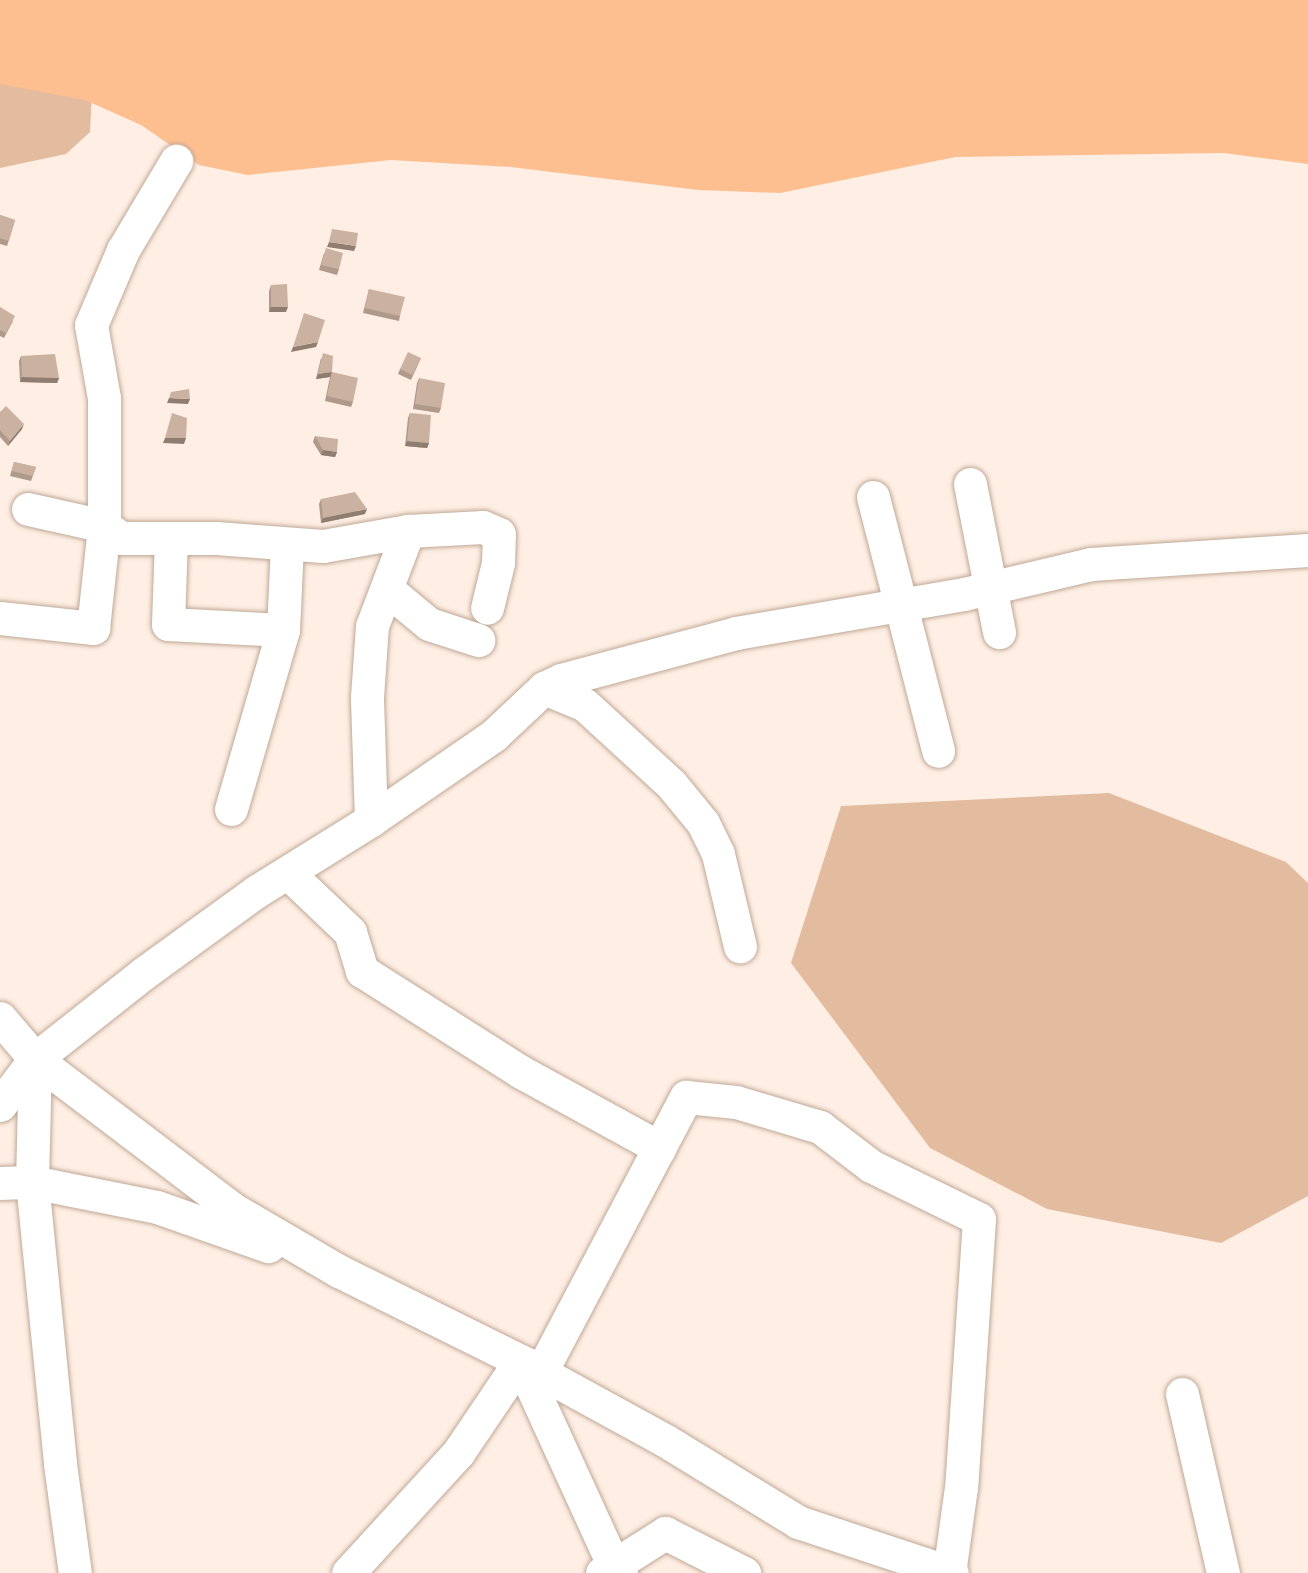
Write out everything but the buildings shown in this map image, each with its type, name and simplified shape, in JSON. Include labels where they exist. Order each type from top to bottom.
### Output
[{"type":"street","points":[[0,618],[93,628],[104,526],[104,398],[91,325],[123,250],[176,161]]},
{"type":"street","points":[[970,484],[988,588],[999,632]]},
{"type":"street","points":[[873,497],[938,751]]},
{"type":"street","points":[[28,509],[104,526],[121,538],[171,538],[323,546],[408,531],[483,527],[499,534],[498,563],[487,608]]},
{"type":"street","points":[[371,820],[367,697],[372,626],[388,590],[408,531]]},
{"type":"street","points":[[171,538],[168,624],[283,630]]},
{"type":"street","points":[[231,809],[283,630],[287,544]]},
{"type":"street","points":[[0,1105],[35,1059],[144,973],[494,735],[544,688],[561,680],[736,633],[988,588],[1091,564],[1308,550]]},
{"type":"street","points":[[388,590],[429,624],[478,640]]},
{"type":"street","points":[[544,688],[585,705],[671,784],[702,823],[718,854],[740,946]]},
{"type":"street","points":[[288,873],[350,932],[362,972],[521,1072],[660,1148]]},
{"type":"street","points":[[0,1018],[35,1059],[231,1208],[339,1271],[520,1361],[666,1441],[798,1522],[950,1573],[961,1487],[979,1219],[871,1166],[820,1127],[736,1102],[686,1097],[542,1370],[520,1361]]},
{"type":"street","points":[[35,1059],[32,1182],[60,1464],[75,1573]]},
{"type":"street","points":[[0,1183],[32,1182],[157,1207],[339,1271]]},
{"type":"street","points":[[520,1361],[612,1570],[665,1533],[744,1573]]},
{"type":"street","points":[[348,1573],[459,1453],[520,1361]]},
{"type":"street","points":[[1182,1394],[1223,1573]]},
{"type":"shaded area","points":[[0,0],[1308,0],[1308,164],[1223,153],[955,157],[780,193],[698,190],[511,167],[391,160],[248,175],[199,165],[141,125],[85,100],[0,84]]},
{"type":"shaded area","points":[[0,68],[92,93],[90,132],[66,154],[0,168]]},
{"type":"shaded area","points":[[1109,793],[1286,862],[1308,883],[1308,1196],[1221,1243],[1047,1209],[930,1148],[791,963],[841,806]]}]
